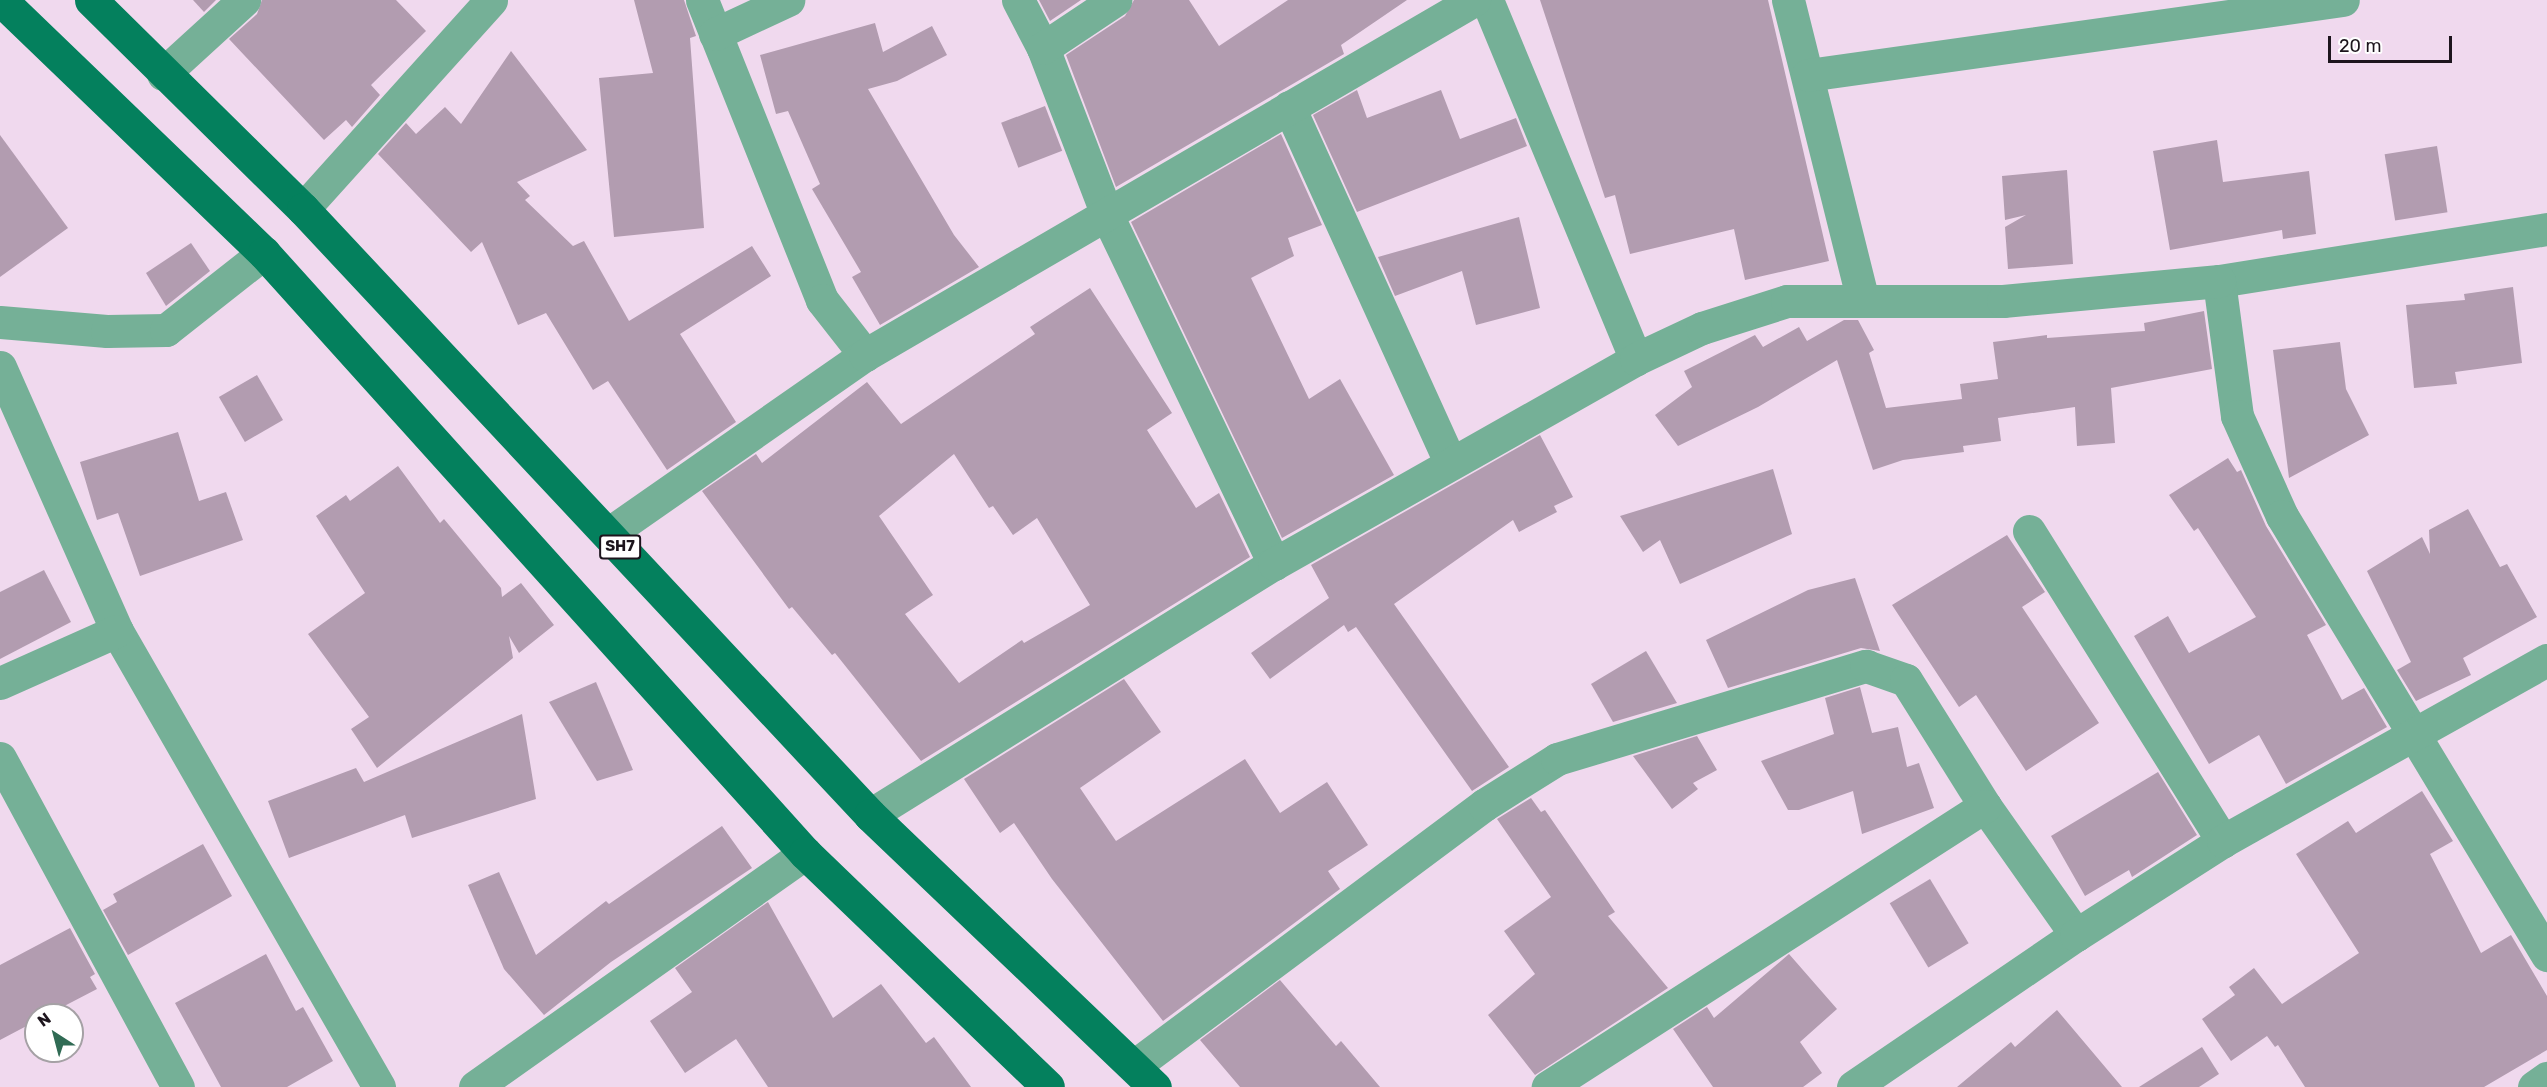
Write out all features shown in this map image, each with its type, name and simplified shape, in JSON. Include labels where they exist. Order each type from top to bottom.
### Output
[{"type":"main road","points":[[1,0],[264,253],[805,853],[1048,1087]]},
{"type":"main road","name":"SH7","points":[[91,0],[162,74],[303,209],[870,815],[1145,1076]]},
{"type":"street","points":[[162,74],[244,0]]},
{"type":"street","points":[[303,209],[491,0]]},
{"type":"street","points":[[702,0],[822,300],[865,355]]},
{"type":"street","points":[[715,34],[788,0]]},
{"type":"street","points":[[1018,0],[1043,48],[1107,215],[1274,564]]},
{"type":"street","points":[[1043,48],[1115,0]]},
{"type":"street","points":[[608,534],[865,355],[1474,0]]},
{"type":"street","points":[[1487,0],[1636,359]]},
{"type":"street","points":[[1788,0],[1863,301]]},
{"type":"street","points":[[1808,75],[2343,0]]},
{"type":"street","points":[[1289,107],[1450,462]]},
{"type":"street","points":[[870,815],[1274,564],[1450,462],[1636,359],[1702,328],[1787,301],[2003,301],[2219,281],[2547,229]]},
{"type":"street","points":[[0,322],[107,331],[166,330],[264,253]]},
{"type":"street","points":[[2219,281],[2242,426],[2282,516],[2418,736],[2547,955]]},
{"type":"street","points":[[0,367],[117,631],[379,1087]]},
{"type":"street","points":[[2029,531],[2223,841]]},
{"type":"street","points":[[0,683],[117,631]]},
{"type":"street","points":[[1853,1087],[2076,934],[2223,841],[2418,736],[2547,660]]},
{"type":"street","points":[[1145,1076],[1484,805],[1557,759],[1866,666],[1906,680],[1985,806],[2076,934]]},
{"type":"street","points":[[0,758],[178,1087]]},
{"type":"street","points":[[1548,1087],[1985,806]]},
{"type":"street","points":[[476,1087],[805,853]]},
{"type":"street","points":[[2534,1087],[2547,1078]]},
{"type":"building","points":[[193,0],[216,0],[204,12]]},
{"type":"building","points":[[262,0],[396,0],[426,31],[371,85],[380,95],[352,127],[346,120],[324,140],[229,39],[257,14]]},
{"type":"building","points":[[634,0],[684,0],[696,36],[690,38],[704,228],[614,237],[599,78],[653,73]]},
{"type":"building","points":[[1039,0],[1081,0],[1050,21]]},
{"type":"building","points":[[1134,0],[1189,0],[1219,46],[1288,0],[1407,0],[1341,45],[1344,54],[1116,187],[1066,55],[1125,16]]},
{"type":"building","points":[[1540,0],[1768,0],[1829,261],[1745,280],[1734,229],[1630,254],[1615,195],[1605,198]]},
{"type":"building","points":[[875,23],[883,52],[932,26],[947,55],[897,81],[868,89],[954,235],[979,267],[880,325],[852,277],[861,272],[812,189],[820,184],[788,111],[776,114],[760,55]]},
{"type":"building","points":[[511,51],[587,150],[517,182],[530,196],[525,200],[573,246],[584,241],[629,321],[752,246],[771,276],[680,334],[736,422],[667,470],[608,381],[593,390],[546,313],[518,325],[482,242],[471,252],[378,154],[406,123],[416,134],[445,107],[461,124]]},
{"type":"building","points":[[1357,90],[1367,118],[1441,90],[1460,139],[1516,118],[1527,146],[1357,212],[1313,115]]},
{"type":"building","points":[[1045,106],[1062,151],[1018,168],[1001,123]]},
{"type":"building","points":[[1281,134],[1322,225],[1288,238],[1294,256],[1251,278],[1309,399],[1340,379],[1394,475],[1282,538],[1131,222]]},
{"type":"building","points":[[0,135],[68,228],[0,277]]},
{"type":"building","points":[[2217,140],[2223,182],[2309,171],[2316,234],[2283,239],[2282,230],[2170,250],[2153,151]]},
{"type":"building","points":[[2437,146],[2447,212],[2395,220],[2385,154]]},
{"type":"building","points":[[2067,170],[2073,264],[2008,269],[2005,227],[2026,215],[2005,220],[2002,176]]},
{"type":"building","points":[[1519,217],[1540,308],[1476,325],[1462,271],[1395,296],[1378,257]]},
{"type":"building","points":[[191,243],[210,271],[166,306],[146,273]]},
{"type":"building","points":[[2513,287],[2522,363],[2455,372],[2457,384],[2414,388],[2406,305],[2465,300],[2464,294]]},
{"type":"building","points":[[1090,288],[1172,413],[1147,430],[1196,508],[1219,493],[1250,557],[921,761],[835,653],[832,655],[792,607],[789,609],[702,491],[756,454],[762,463],[867,382],[901,424],[1035,334],[1030,327]],"holes":[[[954,454],[989,508],[993,506],[1013,535],[1037,518],[1090,605],[1024,643],[1022,640],[959,683],[905,614],[933,595],[879,516]]]},
{"type":"building","points":[[2204,311],[2212,369],[2111,388],[2115,443],[2077,446],[2075,407],[1998,418],[2001,441],[1963,446],[1964,452],[1903,460],[1873,470],[1837,360],[1758,407],[1678,446],[1655,415],[1692,387],[1684,371],[1755,335],[1763,347],[1799,327],[1807,341],[1844,320],[1858,320],[1874,350],[1869,353],[1886,408],[1962,399],[1960,384],[1998,379],[1993,342],[2047,335],[2047,338],[2145,331],[2144,323]]},
{"type":"building","points":[[2340,342],[2346,389],[2369,435],[2289,478],[2273,350]]},
{"type":"building","points":[[257,375],[283,420],[245,442],[219,397]]},
{"type":"building","points":[[178,432],[199,501],[226,492],[243,540],[140,576],[118,513],[97,520],[80,462]]},
{"type":"building","points":[[1540,435],[1573,497],[1554,506],[1557,512],[1519,532],[1513,520],[1394,604],[1509,767],[1472,791],[1356,627],[1348,632],[1344,625],[1270,679],[1251,653],[1329,598],[1311,565]]},
{"type":"building","points":[[2228,458],[2237,472],[2241,470],[2266,526],[2326,625],[2307,635],[2342,700],[2364,688],[2387,727],[2286,784],[2259,735],[2209,764],[2134,636],[2168,616],[2189,653],[2256,617],[2198,528],[2194,531],[2169,495]]},
{"type":"building","points":[[398,466],[440,523],[444,519],[501,588],[502,597],[521,583],[554,625],[519,653],[509,636],[513,658],[377,768],[351,729],[369,717],[308,634],[365,593],[316,516],[346,495],[350,501]]},
{"type":"building","points":[[1773,469],[1792,534],[1680,584],[1660,540],[1643,552],[1620,516]]},
{"type":"building","points":[[2468,509],[2500,567],[2507,564],[2537,617],[2463,658],[2471,675],[2416,701],[2397,670],[2411,662],[2367,571],[2422,537],[2430,554],[2429,530]]},
{"type":"building","points":[[2007,535],[2045,592],[2022,607],[2099,723],[2026,771],[1976,695],[1959,707],[1892,605]]},
{"type":"building","points":[[44,570],[71,622],[0,659],[0,592]]},
{"type":"building","points":[[1855,578],[1880,651],[1861,648],[1728,688],[1706,640],[1808,590]]},
{"type":"building","points":[[1646,651],[1677,703],[1613,722],[1591,684]]},
{"type":"building","points":[[1124,679],[1161,732],[1080,788],[1116,841],[1245,759],[1280,813],[1327,782],[1368,845],[1328,871],[1340,889],[1163,1021],[1052,879],[1014,823],[1000,833],[964,779]]},
{"type":"building","points":[[596,682],[633,770],[597,781],[549,702]]},
{"type":"building","points":[[1860,687],[1872,733],[1898,727],[1907,767],[1919,763],[1934,808],[1862,834],[1853,791],[1799,810],[1788,810],[1761,761],[1834,734],[1825,698]]},
{"type":"building","points":[[522,714],[536,799],[412,838],[405,815],[289,858],[268,801],[356,768],[364,782]]},
{"type":"building","points":[[1697,736],[1717,770],[1693,783],[1698,789],[1672,809],[1633,756]]},
{"type":"building","points":[[2158,772],[2197,835],[2132,877],[2129,870],[2085,896],[2051,836]]},
{"type":"building","points":[[2422,791],[2453,841],[2430,854],[2481,953],[2511,935],[2547,996],[2547,1050],[2484,1087],[2305,1087],[2278,1045],[2275,1047],[2267,1036],[2231,1061],[2202,1019],[2235,995],[2229,987],[2254,968],[2282,1004],[2359,953],[2296,854],[2348,821],[2356,833]]},
{"type":"building","points":[[1531,798],[1541,812],[1545,810],[1615,912],[1608,916],[1668,988],[1535,1075],[1488,1015],[1535,974],[1504,931],[1551,897],[1497,819]]},
{"type":"building","points":[[722,826],[752,868],[611,962],[544,1015],[504,969],[468,885],[499,872],[536,955],[606,901],[609,904]]},
{"type":"building","points":[[203,844],[232,896],[128,955],[103,910],[117,902],[113,894]]},
{"type":"building","points":[[1930,879],[1969,943],[1928,967],[1890,903]]},
{"type":"building","points":[[768,902],[833,1018],[881,984],[926,1043],[934,1037],[971,1087],[768,1087],[736,1039],[685,1073],[650,1021],[692,992],[675,968]]},
{"type":"building","points":[[70,928],[95,974],[90,977],[97,989],[70,1003],[24,1003],[24,1027],[0,1040],[0,965]]},
{"type":"building","points":[[266,954],[296,1011],[303,1007],[333,1061],[287,1087],[221,1087],[175,1003]]},
{"type":"building","points":[[1789,954],[1837,1009],[1800,1042],[1822,1073],[1803,1087],[1713,1087],[1673,1029],[1707,1007],[1714,1018]]},
{"type":"building","points":[[1280,980],[1336,1046],[1341,1041],[1380,1087],[1240,1087],[1200,1040]]},
{"type":"building","points":[[2057,1010],[2122,1087],[1957,1087],[2011,1042],[2015,1047]]},
{"type":"building","points":[[2202,1047],[2219,1074],[2199,1087],[2139,1087]]}]
